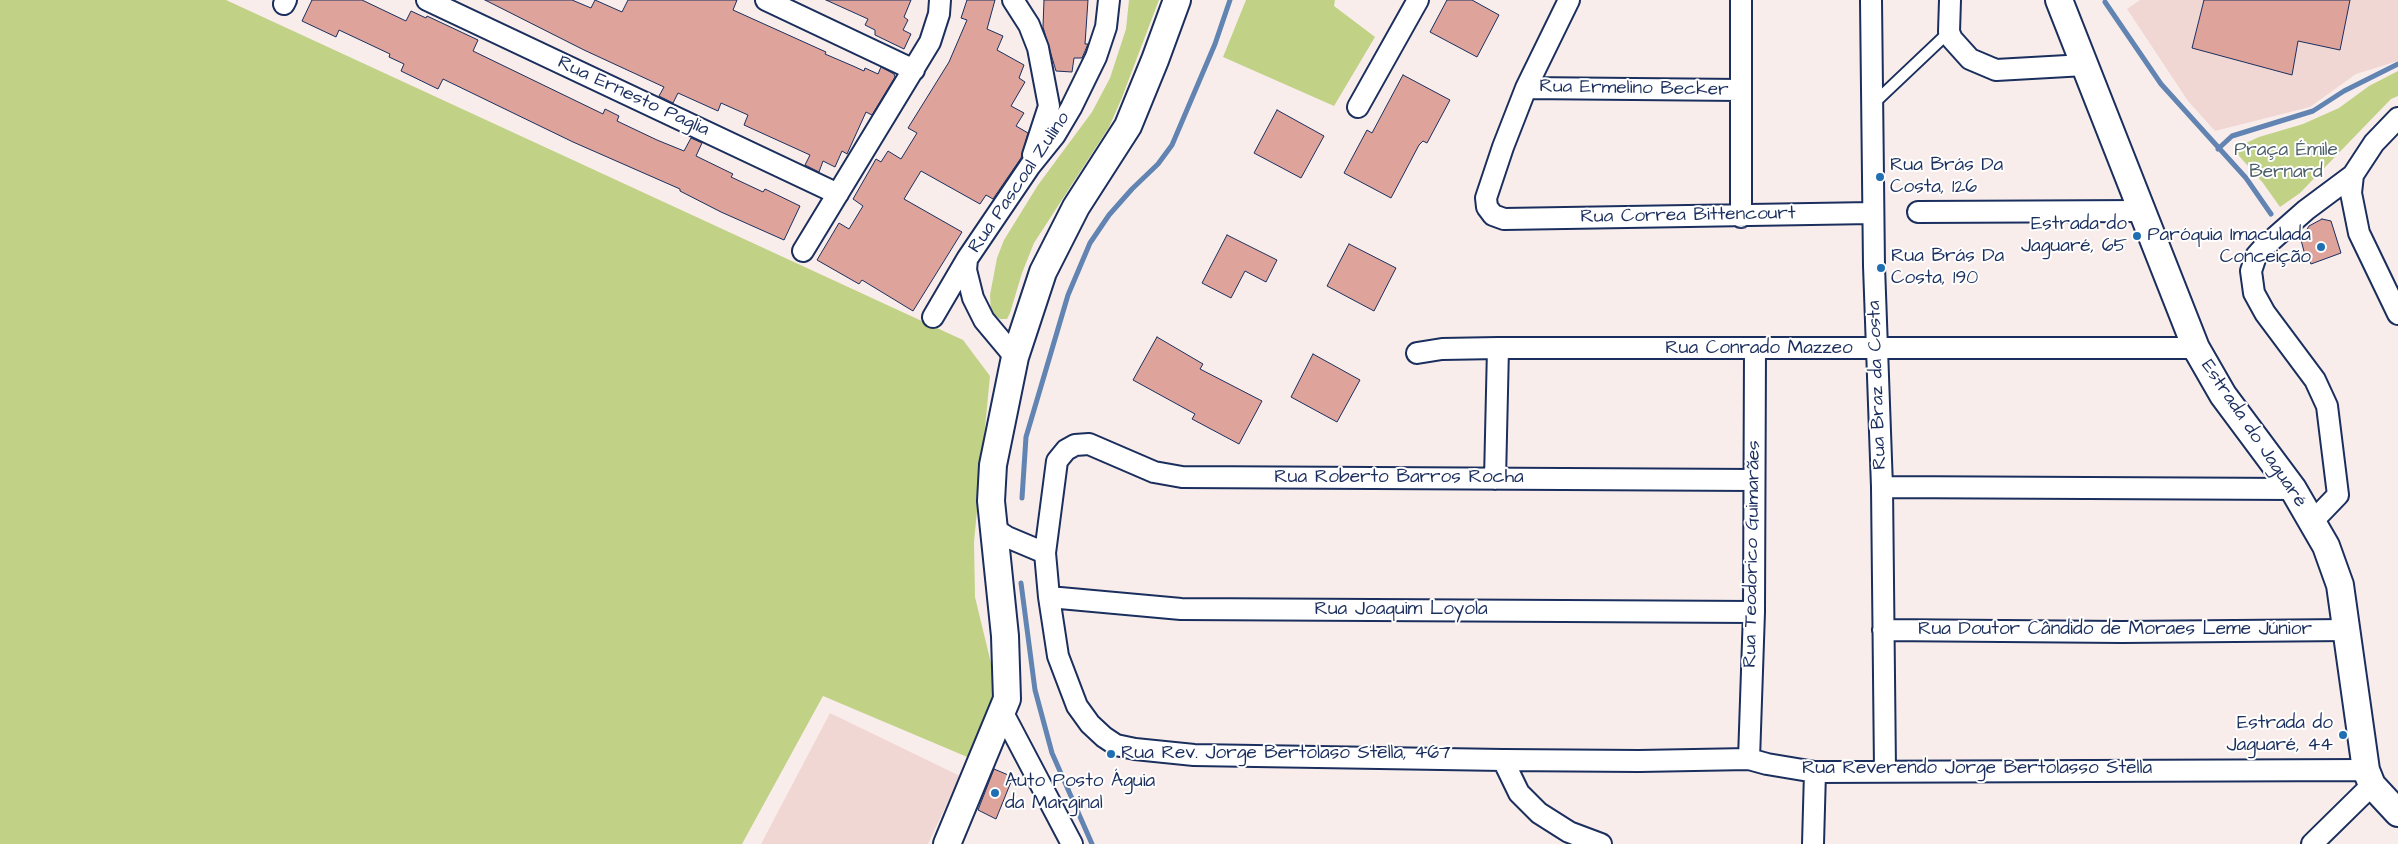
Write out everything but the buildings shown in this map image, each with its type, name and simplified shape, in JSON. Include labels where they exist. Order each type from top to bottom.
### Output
[{"type":"street","name":"Rua Ernesto Paglia","points":[[428,0],[838,194]]},
{"type":"street","points":[[766,0],[914,70]]},
{"type":"street","points":[[804,251],[930,42],[939,14],[940,0]]},
{"type":"street","points":[[1013,0],[1029,25],[1038,48],[1050,106],[1030,166]]},
{"type":"street","name":"Rua Pascoal Zulino","points":[[1015,358],[984,320],[973,298],[966,270],[967,259],[1030,166],[1055,135],[1075,100],[1096,56],[1106,27],[1109,0]]},
{"type":"street","points":[[947,844],[1007,699],[1008,683],[1000,532],[991,501],[994,465],[1015,358],[1043,272],[1076,207],[1128,126],[1177,0]]},
{"type":"street","points":[[1358,107],[1418,0]]},
{"type":"street","points":[[1526,88],[1569,0]]},
{"type":"street","points":[[1741,0],[1741,217]]},
{"type":"street","name":"Rua Braz da Costa","points":[[1871,0],[1872,213],[1882,487],[1885,770]]},
{"type":"street","points":[[1950,0],[1949,32],[1952,39],[1970,59],[1996,70],[2085,66]]},
{"type":"street","name":"Estrada do Jaguaré","points":[[2059,0],[2196,348],[2223,395],[2293,489],[2326,546],[2340,585],[2369,778]]},
{"type":"street","name":"Rua Ermelino Becker","points":[[1526,88],[1741,90]]},
{"type":"street","name":"Rua Correa Bittencourt","points":[[1526,88],[1486,198],[1487,207],[1492,215],[1504,218],[1741,217],[1872,213]]},
{"type":"street","points":[[2312,522],[2338,495],[2327,406],[2316,380],[2265,313],[2254,293],[2251,271],[2256,256],[2264,247],[2306,210],[2353,175],[2374,144],[2398,118]]},
{"type":"street","points":[[2353,175],[2351,193],[2359,233],[2398,314]]},
{"type":"street","points":[[1918,212],[2143,211]]},
{"type":"street","points":[[933,317],[967,259]]},
{"type":"street","points":[[1495,479],[1498,348]]},
{"type":"street","name":"Rua Conrado Mazzeo","points":[[1417,353],[1442,349],[1498,348],[2196,348]]},
{"type":"street","name":"Rua Teodorico Guimarães","points":[[1750,759],[1754,612],[1755,349]]},
{"type":"street","name":"Rua Roberto Barros Rocha","points":[[1057,461],[1066,450],[1075,445],[1089,444],[1154,472],[1182,477],[1754,480]]},
{"type":"street","name":"Rua Reverendo Jorge Bertolasso Stella","points":[[1057,461],[1039,551],[1049,597],[1058,656],[1077,706],[1090,724],[1116,745],[1194,755],[1503,760],[1750,759],[1767,764],[1815,772],[1885,770],[2369,778]]},
{"type":"street","points":[[1882,487],[2293,489]]},
{"type":"street","points":[[1000,532],[1039,551]]},
{"type":"street","name":"Rua Joaquim Loyola","points":[[1049,597],[1181,609],[1754,612]]},
{"type":"street","name":"Rua Doutor Cândido de Moraes Leme Júnior","points":[[1884,630],[2122,632],[2347,630]]},
{"type":"street","points":[[1002,713],[1072,844]]},
{"type":"street","points":[[1503,760],[1519,793],[1539,813],[1569,832],[1601,844]]},
{"type":"street","points":[[1813,844],[1815,772]]},
{"type":"street","points":[[2312,844],[2369,778],[2398,813]]},
{"type":"lane","points":[[1871,106],[1949,32]]},
{"type":"shaded area","points":[[2140,0],[2398,0],[2398,61],[2356,74],[2310,107],[2215,131],[2188,101],[2127,9]]},
{"type":"shaded area","points":[[830,713],[960,776],[928,844],[761,844]]},
{"type":"green space","points":[[0,0],[226,0],[963,340],[990,376],[974,542],[975,597],[996,684],[992,720],[972,759],[823,696],[742,844],[0,844]]},
{"type":"green space","points":[[1129,0],[1159,0],[1121,100],[1109,127],[1034,243],[1022,273],[1010,313],[1007,319],[1000,319],[991,312],[990,295],[997,258],[1004,240],[1038,185],[1092,112],[1110,78],[1126,29]]},
{"type":"green space","points":[[1246,0],[1335,0],[1334,6],[1375,37],[1334,106],[1223,57]]},
{"type":"green space","name":"Praça Émile Bernard","points":[[2398,71],[2398,96],[2391,99],[2300,193],[2280,207],[2263,183],[2233,149],[2259,137],[2303,124],[2339,108],[2369,86]]},
{"type":"waterway","points":[[1022,498],[1026,437],[1068,295],[1090,243],[1109,215],[1158,164],[1172,145],[1215,44],[1230,0]]},
{"type":"waterway","points":[[2105,2],[2161,84],[2246,178],[2271,214]]},
{"type":"waterway","points":[[2218,149],[2232,136],[2313,111],[2344,91],[2398,64]]},
{"type":"waterway","points":[[1021,583],[1035,690],[1052,753],[1092,844]]},
{"type":"place","name":"Rua Brás Da Costa, 126","points":[[1880,177]]},
{"type":"place","name":"Estrada do Jaguaré, 65","points":[[2137,236]]},
{"type":"place","name":"Paróquia Imaculada Conceição","points":[[2321,247]]},
{"type":"place","name":"Rua Brás Da Costa, 190","points":[[1881,268]]},
{"type":"place","name":"Estrada do Jaguaré, 44","points":[[2343,735]]},
{"type":"place","name":"Rua Rev. Jorge Bertolaso Stella, 467","points":[[1111,754]]},
{"type":"place","name":"Auto Posto Águia da Marginal","points":[[995,793]]}]
